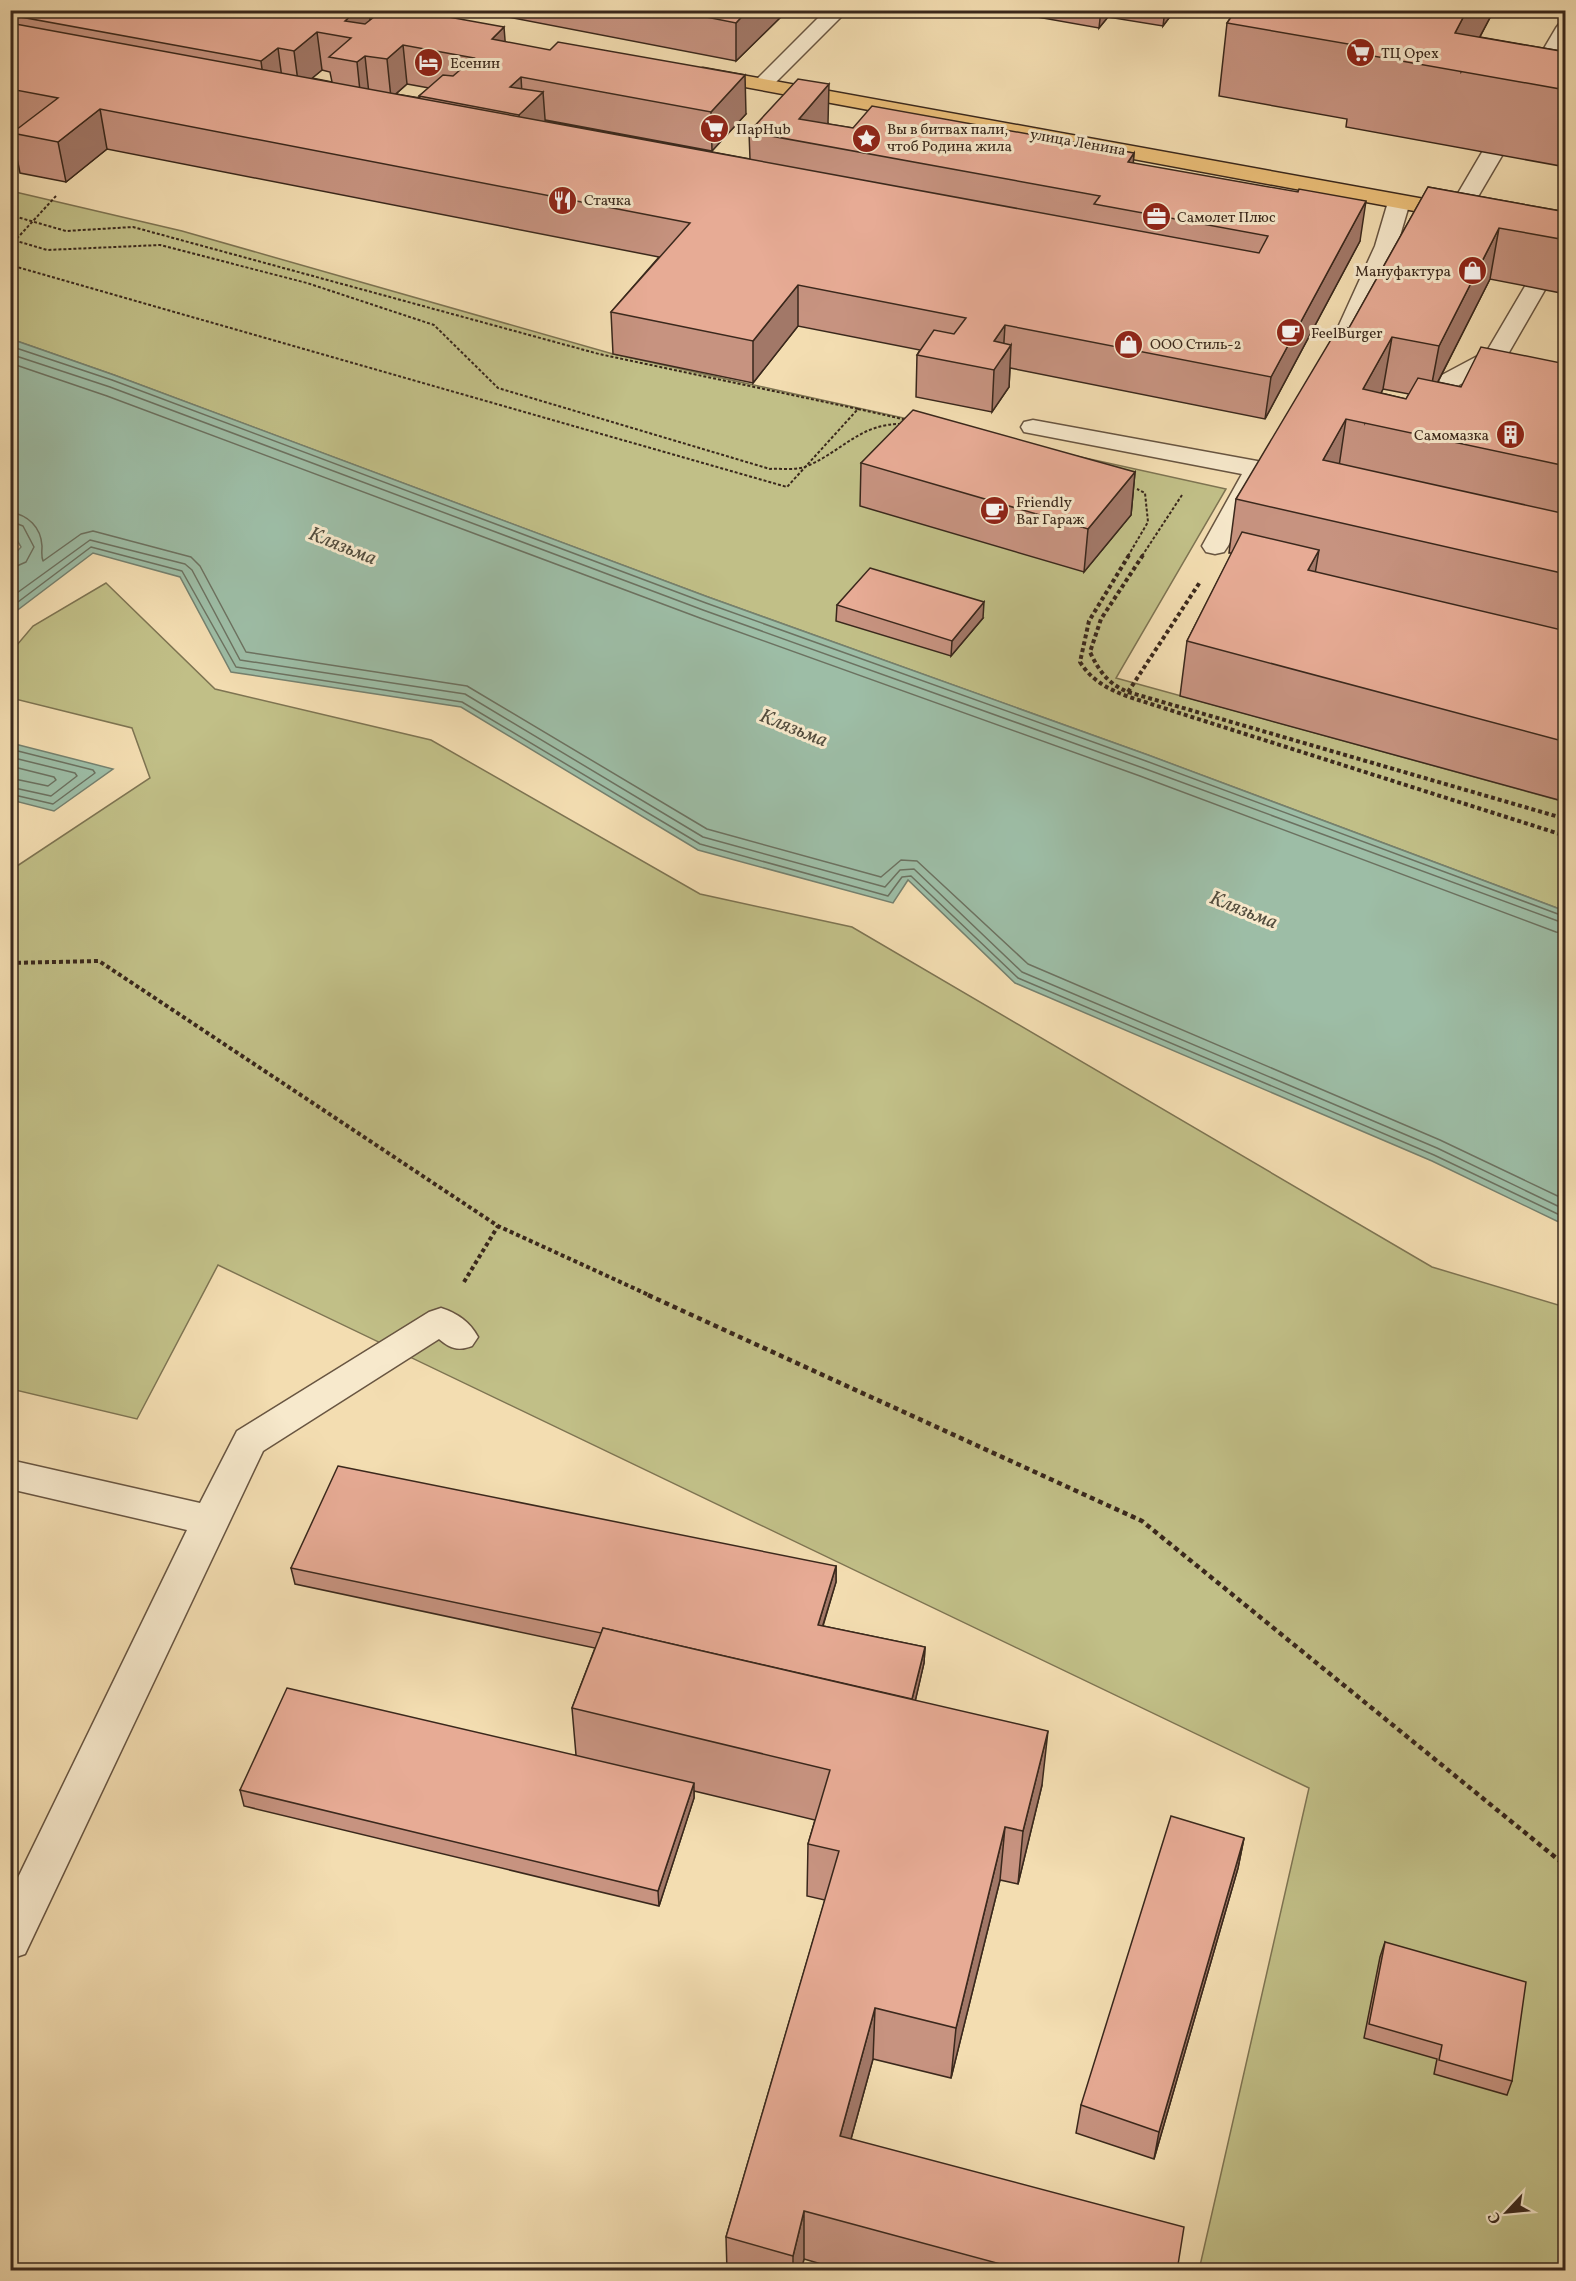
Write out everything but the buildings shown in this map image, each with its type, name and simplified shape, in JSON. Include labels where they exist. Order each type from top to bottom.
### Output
[{"type":"main road","name":"улица Ленина","points":[[684,71],[1481,216]]},
{"type":"street","points":[[764,84],[838,10]]},
{"type":"street","points":[[1518,109],[1566,28]]},
{"type":"street","points":[[1458,212],[1492,154]]},
{"type":"street","points":[[1314,379],[1331,369],[1386,246],[1398,214],[1399,201]]},
{"type":"street","points":[[1398,402],[1436,411],[1449,381],[1496,356],[1535,288]]},
{"type":"street","points":[[1033,427],[1263,460],[1215,546]]},
{"type":"street","points":[[10,1940],[210,1520],[250,1441],[450,1329]]},
{"type":"street","points":[[10,1473],[210,1520]]},
{"type":"path","points":[[10,246],[56,196]]},
{"type":"path","points":[[10,215],[66,231],[133,226],[599,354],[915,422]]},
{"type":"path","points":[[10,239],[46,250],[160,245],[307,284],[434,325],[498,388],[770,469],[805,467],[881,423],[912,426]]},
{"type":"path","points":[[10,265],[787,487],[858,409]]},
{"type":"path","points":[[1135,488],[1145,493],[1148,522],[1089,621],[1080,662],[1087,676],[1102,688],[1566,836]]},
{"type":"path","points":[[1184,493],[1101,619],[1090,652],[1102,678],[1116,688],[1128,692],[1566,819]]},
{"type":"path","points":[[1128,692],[1200,582]]},
{"type":"path","points":[[10,963],[99,961],[498,1226],[1142,1521],[1566,1866]]},
{"type":"path","points":[[450,1329],[498,1226]]},
{"type":"shaded area","points":[[11,191],[182,231],[613,354],[1226,489],[1116,678],[1565,802],[1565,911],[1148,755],[708,597],[114,375],[11,339]]},
{"type":"shaded area","points":[[106,583],[215,689],[431,740],[700,894],[852,927],[1432,1267],[1565,1307],[1565,2270],[1199,2270],[1309,1788],[218,1265],[137,1419],[11,1389],[11,870],[150,778],[132,728],[11,698],[11,652],[33,626]]},
{"type":"water","name":"Клязьма","points":[[11,339],[114,375],[708,597],[1148,755],[1565,911],[1565,1225],[1432,1161],[1015,983],[908,880],[893,903],[698,850],[461,707],[231,672],[180,577],[93,553],[11,615],[11,558],[21,547],[11,530]]},
{"type":"water","points":[[11,743],[113,769],[54,811],[11,800]]},
{"type":"place","name":"ТЦ Орех","points":[[1360,53]]},
{"type":"place","name":"Есенин","points":[[429,63]]},
{"type":"place","name":"ПарHub","points":[[715,129]]},
{"type":"place","name":"Вы в битвах пали, чтоб Родина жила","points":[[866,138]]},
{"type":"place","name":"Стачка","points":[[563,200]]},
{"type":"place","name":"Самолет Плюс","points":[[1156,217]]},
{"type":"place","name":"Мануфактура","points":[[1472,271]]},
{"type":"place","name":"FeelBurger","points":[[1290,333]]},
{"type":"place","name":"ООО Стиль-2","points":[[1129,344]]},
{"type":"place","name":"Самомазка","points":[[1510,435]]},
{"type":"place","name":"Friendly Bar Гараж","points":[[995,511]]}]
